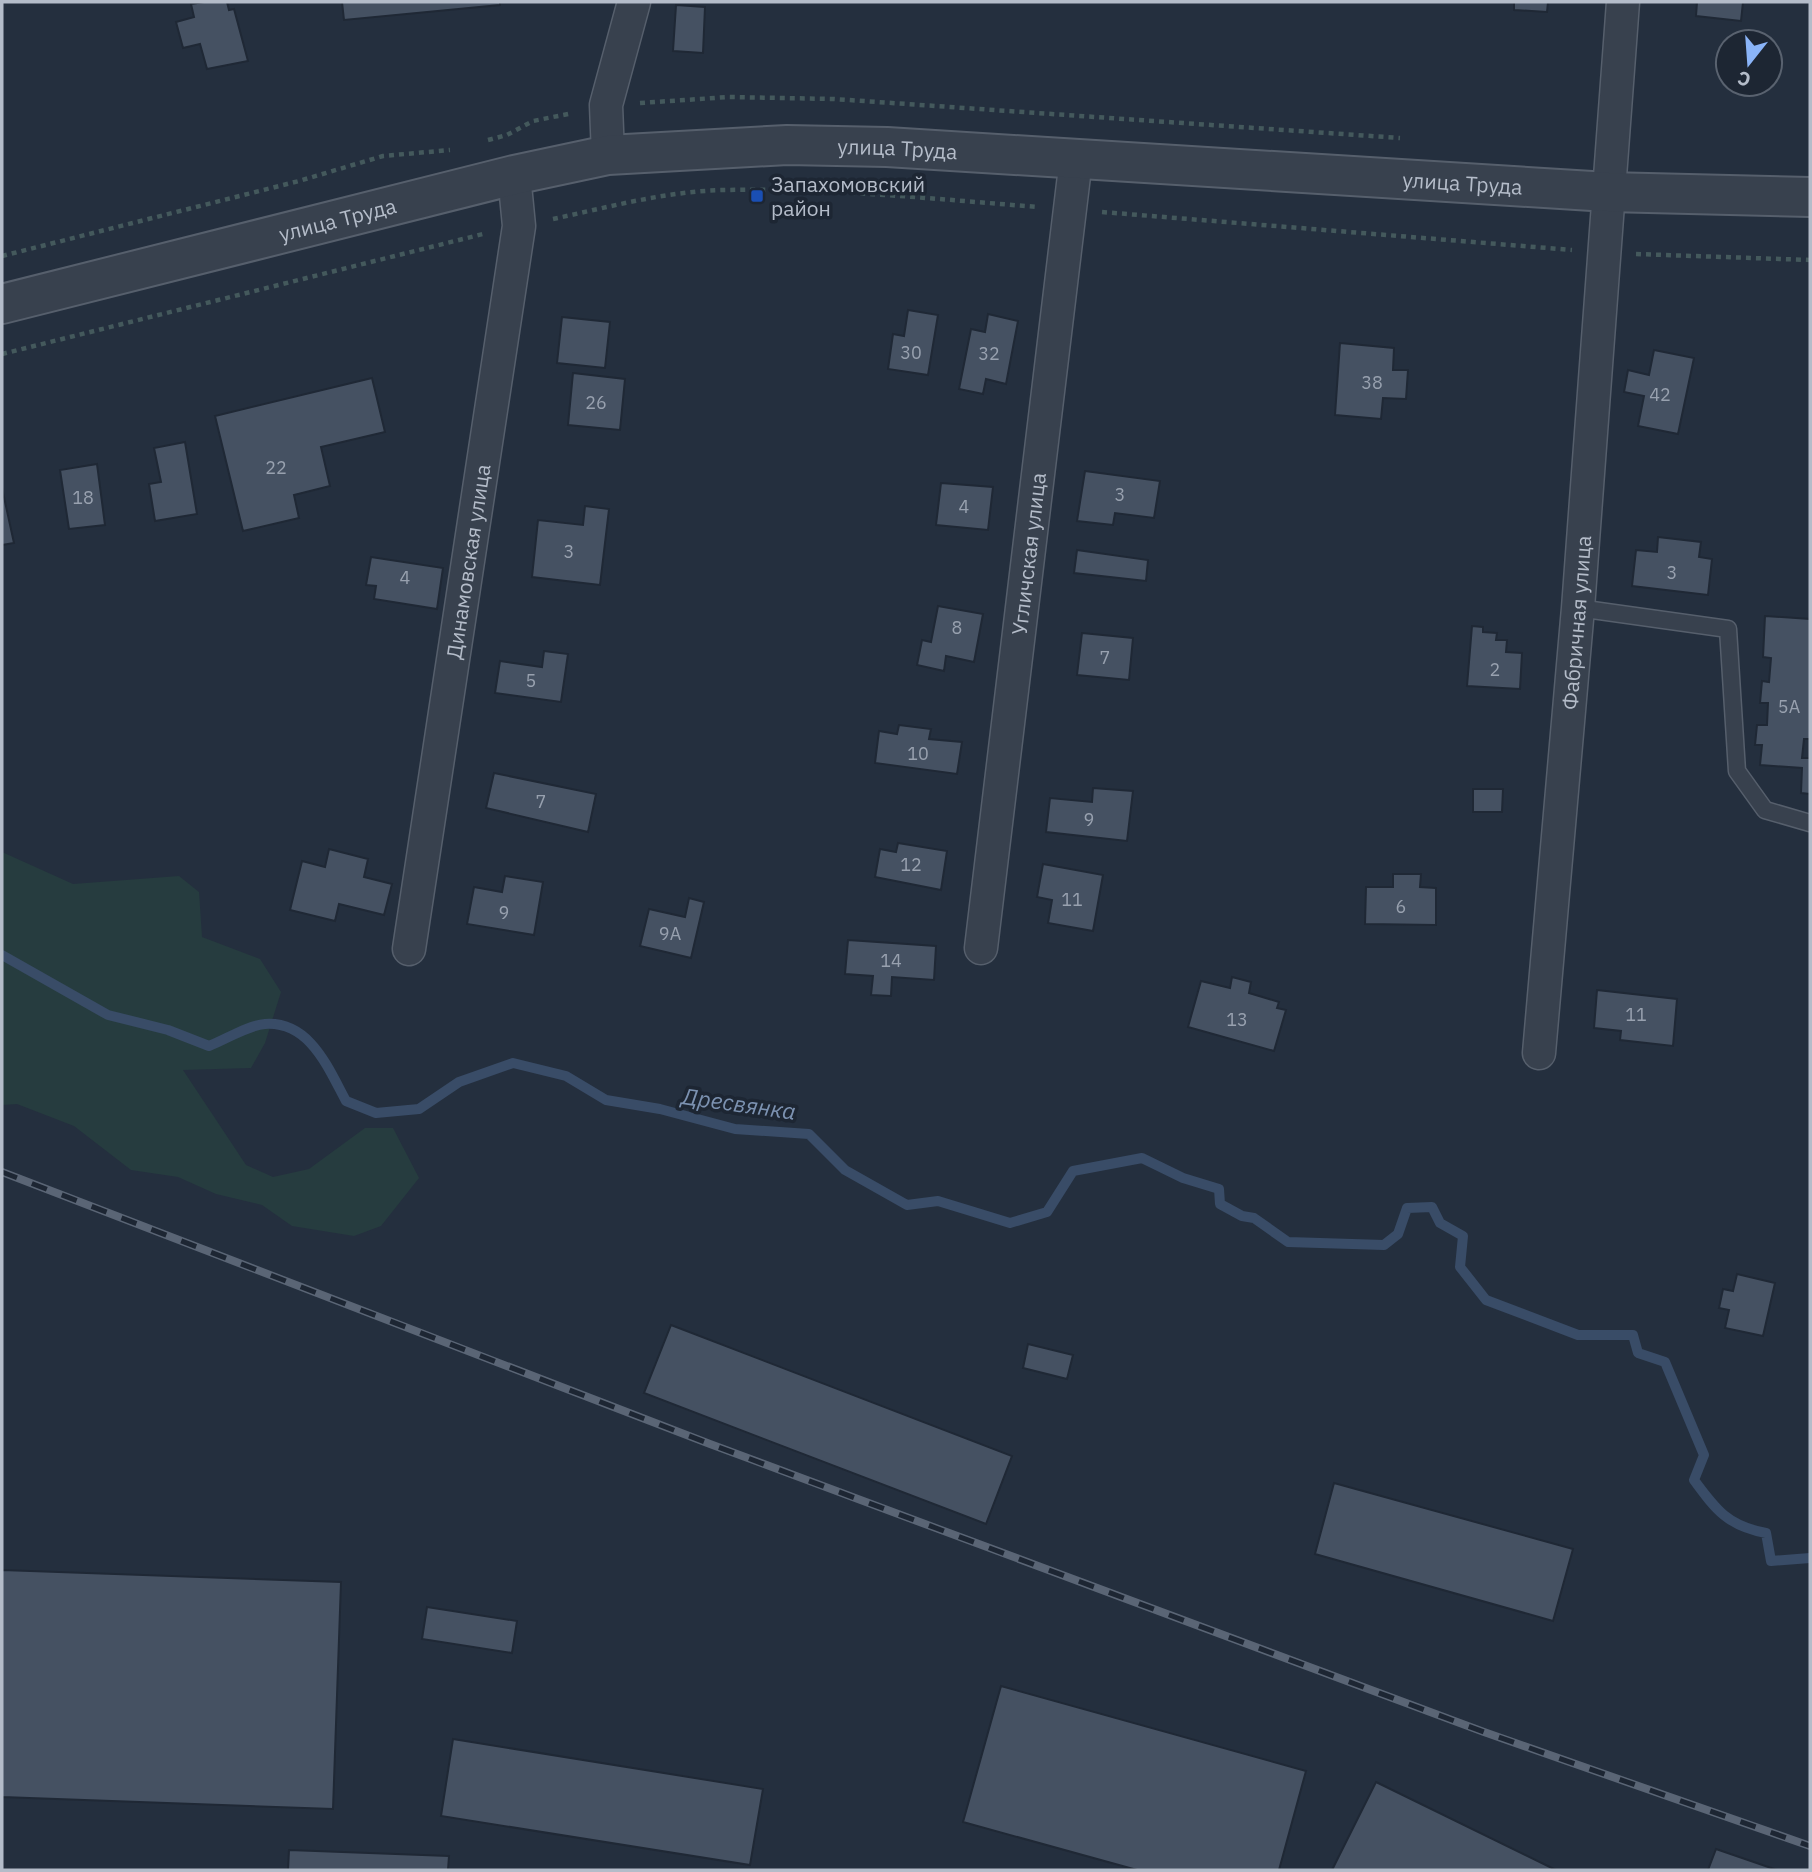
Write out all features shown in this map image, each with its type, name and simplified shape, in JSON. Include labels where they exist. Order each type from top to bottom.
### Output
[{"type":"street","points":[[608,155],[606,106],[634,2]]},
{"type":"street","name":"Фабричная улица","points":[[1539,1053],[1578,608],[1623,2]]},
{"type":"street","name":"улица Труда","points":[[2,304],[514,175],[608,155],[787,145],[887,147],[1608,192],[1810,197]]},
{"type":"street","name":"Угличская улица","points":[[981,948],[1076,159]]},
{"type":"street","name":"Динамовская улица","points":[[409,949],[519,226],[514,175]]},
{"type":"lane","points":[[1578,608],[1728,629],[1737,771],[1765,810],[1810,823]]},
{"type":"path","points":[[2,256],[299,181],[383,156],[449,150]]},
{"type":"path","points":[[2,354],[519,226],[666,195],[724,190],[926,198],[1604,253],[1810,260]]},
{"type":"green space","points":[[2,852],[73,884],[179,876],[199,892],[202,937],[260,959],[281,992],[265,1043],[251,1068],[183,1070],[246,1165],[273,1177],[309,1169],[365,1128],[393,1128],[419,1178],[381,1226],[354,1236],[292,1226],[262,1205],[216,1194],[178,1177],[131,1170],[74,1126],[17,1104],[2,1105]]},
{"type":"building","points":[[227,2],[229,10],[234,9],[248,61],[207,69],[200,44],[183,48],[176,22],[194,17],[191,4]]},
{"type":"building","points":[[342,2],[500,2],[500,5],[344,20]]},
{"type":"building","points":[[1514,2],[1548,2],[1547,12],[1514,10]]},
{"type":"building","points":[[1697,2],[1743,2],[1741,21],[1696,16]]},
{"type":"building","points":[[676,5],[705,7],[703,53],[673,51]]},
{"type":"building","points":[[908,310],[938,315],[928,375],[888,369],[893,334],[904,336]]},
{"type":"building","points":[[988,314],[1018,321],[1006,384],[986,379],[983,394],[959,389],[971,329],[985,332]]},
{"type":"building","points":[[562,317],[610,322],[605,368],[557,363]]},
{"type":"building","points":[[1340,343],[1394,348],[1393,370],[1408,370],[1406,399],[1383,398],[1381,419],[1335,415]]},
{"type":"building","points":[[1654,350],[1694,358],[1678,434],[1638,426],[1644,396],[1624,392],[1628,370],[1649,375]]},
{"type":"building","points":[[573,373],[625,379],[620,430],[568,425]]},
{"type":"building","points":[[372,378],[385,432],[321,447],[330,486],[294,495],[299,518],[243,531],[215,416]]},
{"type":"building","points":[[185,442],[197,514],[155,521],[149,484],[161,482],[154,448]]},
{"type":"building","points":[[97,464],[105,525],[69,529],[60,470]]},
{"type":"building","points":[[1085,471],[1160,481],[1154,518],[1115,513],[1113,525],[1077,521]]},
{"type":"building","points":[[941,483],[993,487],[988,530],[936,525]]},
{"type":"building","points":[[2,488],[14,543],[2,545]]},
{"type":"building","points":[[585,506],[609,509],[600,585],[532,577],[538,520],[583,525]]},
{"type":"building","points":[[1658,537],[1701,542],[1699,557],[1712,559],[1708,595],[1632,586],[1636,550],[1657,552]]},
{"type":"building","points":[[1077,550],[1148,560],[1146,581],[1074,573]]},
{"type":"building","points":[[371,557],[443,568],[437,609],[374,599],[376,586],[366,585]]},
{"type":"building","points":[[938,606],[983,614],[974,662],[946,656],[944,671],[917,665],[922,640],[931,642]]},
{"type":"building","points":[[1765,616],[1810,619],[1810,739],[1804,739],[1802,758],[1810,758],[1810,794],[1801,793],[1802,768],[1760,765],[1762,745],[1755,745],[1757,725],[1767,725],[1768,703],[1760,703],[1762,681],[1769,682],[1771,658],[1763,657]]},
{"type":"building","points":[[1472,626],[1483,627],[1483,632],[1497,633],[1496,640],[1507,640],[1506,652],[1522,653],[1520,689],[1467,686]]},
{"type":"building","points":[[1082,633],[1133,638],[1129,680],[1077,675]]},
{"type":"building","points":[[544,651],[568,654],[561,702],[495,693],[500,661],[542,667]]},
{"type":"building","points":[[899,725],[931,729],[929,739],[962,742],[957,774],[875,763],[879,731],[897,734]]},
{"type":"building","points":[[494,773],[596,794],[588,832],[486,808]]},
{"type":"building","points":[[1093,788],[1133,791],[1127,841],[1046,832],[1050,798],[1092,802]]},
{"type":"building","points":[[1473,789],[1503,789],[1502,812],[1473,812]]},
{"type":"building","points":[[898,843],[947,851],[941,890],[875,877],[880,849],[896,852]]},
{"type":"building","points":[[329,849],[368,859],[364,877],[392,884],[384,915],[339,904],[335,921],[290,910],[302,861],[325,867]]},
{"type":"building","points":[[1043,864],[1103,875],[1093,931],[1048,923],[1052,900],[1037,897]]},
{"type":"building","points":[[1393,874],[1421,874],[1420,887],[1436,888],[1436,925],[1365,924],[1366,887],[1393,887]]},
{"type":"building","points":[[505,876],[543,882],[534,935],[467,924],[474,887],[502,892]]},
{"type":"building","points":[[689,898],[704,902],[691,958],[640,946],[649,909],[685,917]]},
{"type":"building","points":[[848,940],[936,946],[934,980],[892,977],[891,996],[871,995],[873,976],[845,974]]},
{"type":"building","points":[[1232,977],[1251,982],[1249,993],[1279,1002],[1277,1008],[1286,1010],[1274,1051],[1188,1027],[1201,981],[1230,988]]},
{"type":"building","points":[[1597,990],[1677,999],[1673,1046],[1620,1040],[1621,1031],[1594,1028]]},
{"type":"building","points":[[1737,1274],[1775,1283],[1763,1336],[1725,1328],[1729,1310],[1719,1308],[1723,1289],[1733,1291]]},
{"type":"building","points":[[671,1325],[1012,1456],[986,1524],[644,1393]]},
{"type":"building","points":[[1028,1344],[1073,1355],[1067,1379],[1023,1368]]},
{"type":"building","points":[[1334,1483],[1573,1549],[1553,1621],[1315,1554]]},
{"type":"building","points":[[2,1570],[341,1582],[333,1809],[2,1797]]},
{"type":"building","points":[[427,1607],[517,1621],[512,1653],[422,1639]]},
{"type":"building","points":[[1001,1686],[1306,1771],[1279,1870],[1137,1870],[963,1822]]},
{"type":"building","points":[[453,1739],[763,1789],[750,1865],[441,1816]]},
{"type":"building","points":[[1376,1782],[1556,1870],[1332,1870]]},
{"type":"building","points":[[1716,1849],[1777,1870],[1708,1870]]},
{"type":"building","points":[[289,1850],[449,1856],[448,1870],[288,1870]]},
{"type":"waterway","name":"Дресвянка","points":[[2,955],[108,1015],[168,1030],[209,1046],[258,1025],[281,1025],[294,1030],[316,1049],[346,1101],[376,1113],[419,1109],[459,1082],[513,1063],[566,1076],[606,1100],[660,1109],[735,1129],[809,1134],[845,1170],[907,1205],[938,1201],[1010,1223],[1047,1212],[1073,1171],[1142,1158],[1183,1178],[1219,1189],[1220,1204],[1242,1216],[1254,1218],[1288,1242],[1384,1245],[1398,1234],[1407,1208],[1432,1207],[1440,1223],[1463,1236],[1460,1267],[1486,1300],[1578,1335],[1633,1335],[1638,1353],[1665,1362],[1704,1455],[1694,1480],[1709,1500],[1732,1521],[1766,1533],[1771,1561],[1810,1558]]},
{"type":"railway","points":[[2,1172],[710,1444],[1484,1732],[1810,1846]]},
{"type":"place","name":"Запахомовский район","points":[[757,196]]}]
